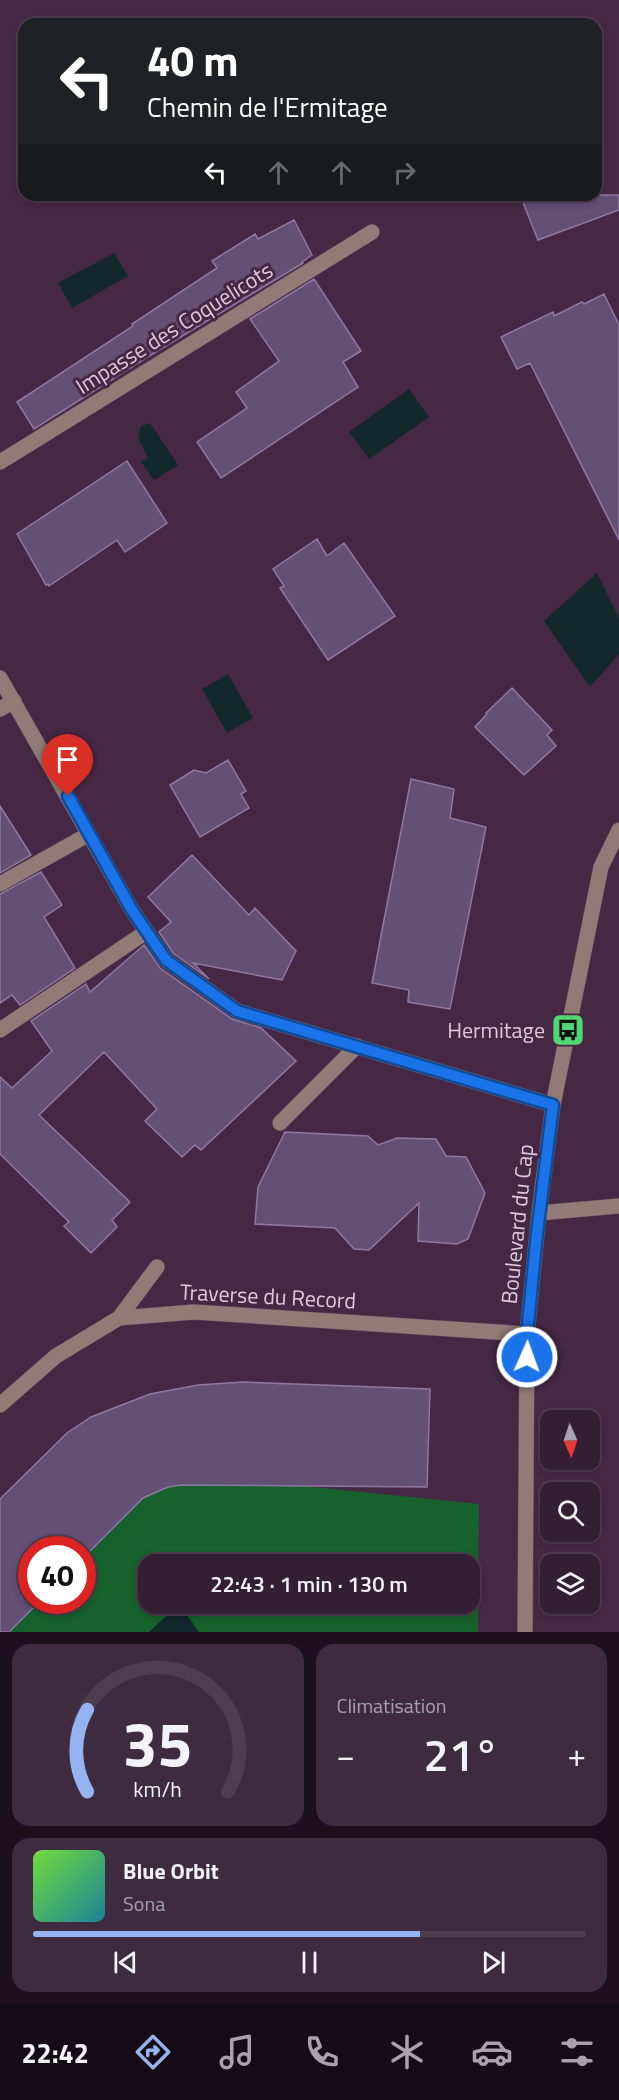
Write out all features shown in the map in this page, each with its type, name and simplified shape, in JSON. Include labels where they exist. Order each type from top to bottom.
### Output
[{"type":"street","name":"Impasse des Coquelicots","points":[[0,462],[372,232]]},
{"type":"street","points":[[0,678],[146,932],[166,960],[237,1011],[553,1105]]},
{"type":"street","points":[[0,709],[14,701]]},
{"type":"street","name":"Boulevard du Cap","points":[[525,1632],[527,1334],[539,1213],[553,1105],[601,867],[619,830]]},
{"type":"street","points":[[0,884],[89,834]]},
{"type":"street","points":[[0,1030],[146,932]]},
{"type":"street","points":[[280,1123],[357,1047]]},
{"type":"street","points":[[539,1213],[619,1206]]},
{"type":"street","points":[[119,1318],[157,1267]]},
{"type":"street","name":"Traverse du Record","points":[[0,1405],[56,1356],[119,1318],[194,1312],[527,1334]]},
{"type":"green space","points":[[253,1481],[479,1504],[479,1554],[138,1554],[138,1614],[478,1614],[478,1632],[8,1632],[25,1614],[96,1614],[96,1543],[155,1486]]},
{"type":"shaded area","points":[[114,253],[128,276],[72,308],[58,283]]},
{"type":"shaded area","points":[[409,389],[429,417],[369,459],[349,432]]},
{"type":"shaded area","points":[[150,423],[178,465],[154,480],[141,462],[148,458],[138,438],[141,426]]},
{"type":"shaded area","points":[[597,573],[619,618],[619,654],[590,687],[544,621]]},
{"type":"shaded area","points":[[228,674],[253,718],[227,733],[202,689]]},
{"type":"shaded area","points":[[168,1614],[186,1614],[199,1632],[149,1632]]},
{"type":"building","points":[[602,195],[619,195],[619,210],[538,240],[522,201],[602,201]]},
{"type":"building","points":[[294,220],[312,255],[303,263],[34,429],[17,402],[217,268],[212,261],[255,234],[258,239]]},
{"type":"building","points":[[314,279],[361,351],[343,362],[358,387],[221,478],[197,442],[247,408],[236,392],[279,361],[250,319]]},
{"type":"building","points":[[604,294],[619,325],[619,540],[530,363],[517,369],[501,337],[553,312],[554,316]]},
{"type":"building","points":[[127,461],[167,523],[125,552],[117,540],[49,586],[46,585],[17,534]]},
{"type":"building","points":[[317,539],[327,556],[344,543],[395,616],[328,660],[280,588],[284,586],[273,569]]},
{"type":"building","points":[[512,688],[552,730],[547,735],[556,746],[524,775],[475,727]]},
{"type":"building","points":[[228,760],[246,791],[241,794],[249,808],[200,837],[170,785],[194,770],[206,773]]},
{"type":"building","points":[[411,779],[454,789],[450,818],[486,827],[450,1009],[408,1002],[409,990],[372,983]]},
{"type":"building","points":[[0,806],[31,855],[0,873]]},
{"type":"building","points":[[192,855],[249,915],[255,908],[296,951],[282,980],[193,963],[209,979],[173,953],[159,932],[171,922],[148,897]]},
{"type":"building","points":[[41,872],[62,905],[44,917],[75,968],[20,1005],[12,995],[0,1003],[0,894]]},
{"type":"building","points":[[144,945],[160,968],[232,1019],[261,1028],[296,1061],[201,1150],[195,1145],[182,1157],[145,1121],[157,1109],[104,1052],[39,1115],[130,1202],[112,1220],[117,1227],[91,1253],[64,1226],[69,1222],[0,1154],[0,1077],[12,1088],[52,1051],[31,1021],[86,984],[90,992]]},
{"type":"building","points":[[285,1132],[368,1136],[378,1145],[397,1138],[436,1139],[446,1156],[466,1157],[485,1193],[468,1239],[457,1244],[418,1241],[419,1203],[369,1250],[354,1249],[335,1228],[255,1224],[258,1187]]},
{"type":"building","points":[[243,1382],[430,1389],[427,1487],[181,1485],[168,1487],[143,1498],[96,1545],[96,1536],[18,1536],[18,1614],[27,1614],[9,1632],[0,1632],[0,1499],[67,1433],[91,1417],[150,1394],[198,1385]]},
{"type":"place","name":"Hermitage","points":[[568,1030]]},
{"type":"route","points":[[68,796],[132,910],[166,960],[237,1011],[553,1105],[537,1233],[527,1334],[527,1357]]}]
